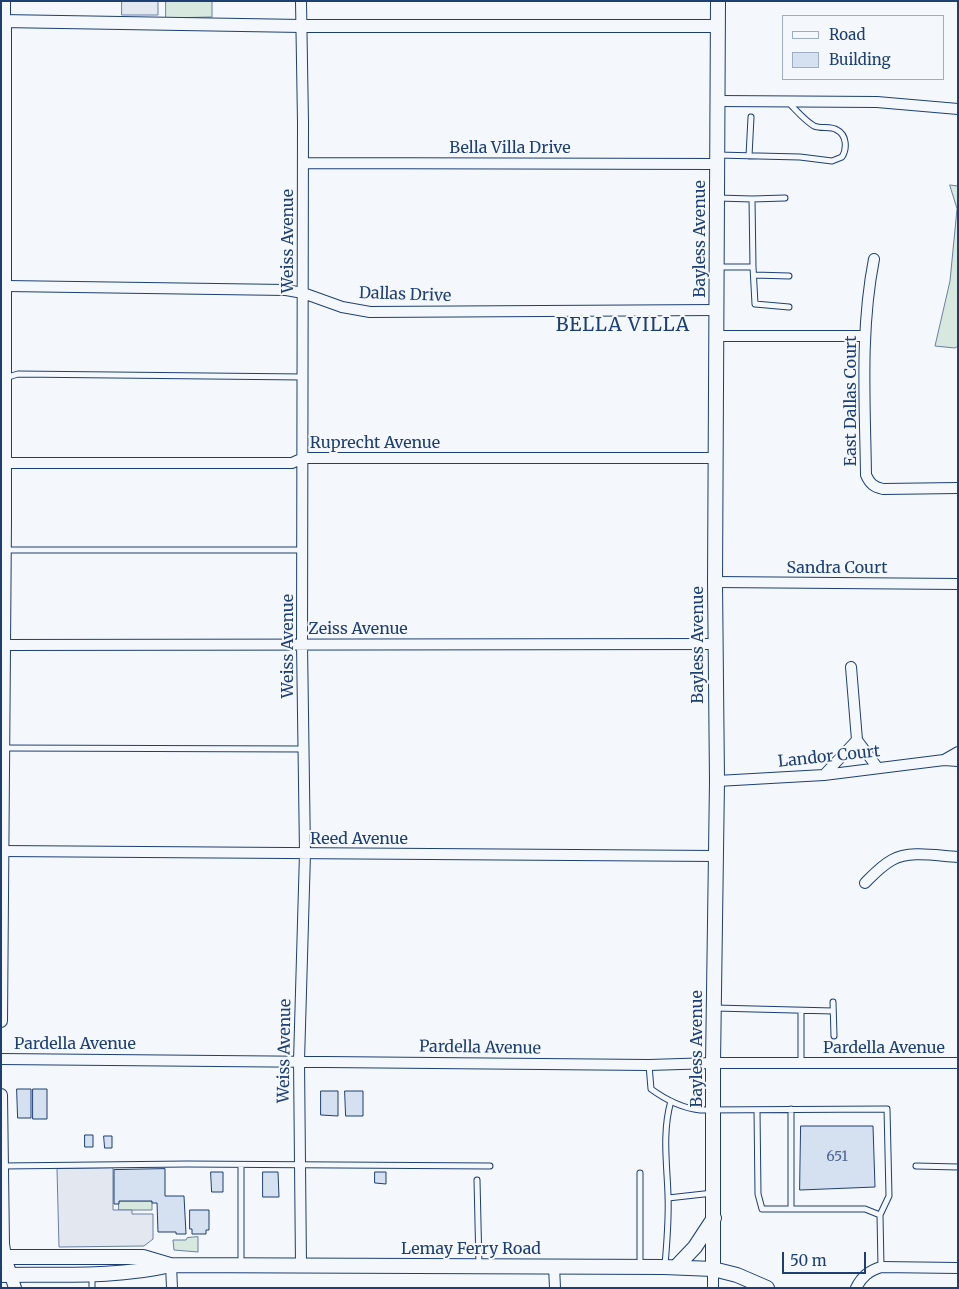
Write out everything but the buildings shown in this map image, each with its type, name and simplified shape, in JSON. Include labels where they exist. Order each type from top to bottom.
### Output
[{"type":"main road","name":"Bayless Avenue","points":[[713,1269],[718,1]]},
{"type":"main road","points":[[670,1267],[695,1247],[714,1218]]},
{"type":"main road","name":"Lemay Ferry Road","points":[[3,1257],[143,1257],[171,1265]]},
{"type":"main road","name":"Lemay Ferry Road","points":[[9,1279],[92,1281],[171,1265],[640,1266],[713,1269],[736,1275],[767,1288]]},
{"type":"street","points":[[1,1021],[5,550],[3,522],[5,463],[3,378],[6,286],[4,243],[3,21],[5,1]]},
{"type":"street","name":"Weiss Avenue","points":[[301,1],[303,162],[302,644],[305,853],[299,1061],[302,1266]]},
{"type":"street","points":[[3,21],[302,26],[718,26]]},
{"type":"street","points":[[718,101],[877,102],[958,109]]},
{"type":"street","name":"Bella Villa Drive","points":[[303,162],[717,159]]},
{"type":"street","name":"East Dallas Court","points":[[874,259],[864,336],[866,474],[868,480],[873,486],[883,489],[958,488]]},
{"type":"street","name":"Dallas Drive","points":[[6,286],[286,290],[303,293],[342,307],[370,312],[717,310]]},
{"type":"street","points":[[717,336],[864,336]]},
{"type":"street","name":"Ruprecht Avenue","points":[[5,463],[292,463],[303,458],[716,458]]},
{"type":"street","name":"Sandra Court","points":[[716,582],[958,584]]},
{"type":"street","name":"Zeiss Avenue","points":[[3,645],[716,644]]},
{"type":"street","points":[[852,667],[858,740],[877,767]]},
{"type":"street","points":[[824,775],[858,740]]},
{"type":"street","name":"Landor Court","points":[[944,760],[958,752]]},
{"type":"street","name":"Landor Court","points":[[716,781],[824,775],[877,767],[944,760],[958,761]]},
{"type":"street","name":"Reed Avenue","points":[[2,851],[716,856]]},
{"type":"street","points":[[865,883],[885,864],[908,854],[958,856]]},
{"type":"street","name":"Pardella Avenue","points":[[1,1059],[649,1064],[958,1063]]},
{"type":"street","points":[[1,1095],[3,1257],[9,1279]]},
{"type":"street","points":[[171,1265],[172,1288]]},
{"type":"street","points":[[554,1266],[555,1288]]},
{"type":"street","points":[[856,1288],[870,1271],[881,1267],[958,1268]]},
{"type":"street","name":"Bayless Avenue","points":[[713,1269],[713,1288]]},
{"type":"lane","points":[[717,159],[749,156],[800,156],[832,161],[842,157],[846,151],[845,139],[838,130],[812,125],[788,102]]},
{"type":"lane","points":[[749,156],[751,117]]},
{"type":"lane","points":[[717,198],[785,198]]},
{"type":"lane","points":[[752,199],[755,304],[789,307]]},
{"type":"lane","points":[[717,267],[753,267]]},
{"type":"lane","points":[[754,275],[789,276]]},
{"type":"lane","points":[[3,378],[18,374],[303,377]]},
{"type":"lane","points":[[5,550],[303,550]]},
{"type":"lane","points":[[3,748],[304,749]]},
{"type":"lane","points":[[834,1002],[834,1036]]},
{"type":"lane","points":[[714,1008],[833,1011]]},
{"type":"lane","points":[[801,1011],[801,1063]]},
{"type":"lane","points":[[649,1064],[651,1089],[671,1102],[686,1108],[714,1110],[887,1108],[889,1196],[880,1215],[881,1267]]},
{"type":"lane","points":[[670,1267],[666,1133],[671,1102]]},
{"type":"lane","points":[[791,1209],[792,1109]]},
{"type":"lane","points":[[758,1110],[758,1194],[762,1209],[865,1210],[880,1215]]},
{"type":"lane","points":[[2,1162],[300,1166],[490,1166]]},
{"type":"lane","points":[[241,1165],[241,1266]]},
{"type":"lane","points":[[916,1166],[958,1166]]},
{"type":"lane","points":[[640,1172],[640,1266]]},
{"type":"lane","points":[[477,1180],[479,1266]]},
{"type":"lane","points":[[668,1198],[714,1193]]},
{"type":"shaded area","points":[[122,1],[158,1],[158,15],[122,15]]},
{"type":"shaded area","points":[[166,1],[212,1],[212,17],[166,18]]},
{"type":"shaded area","points":[[950,185],[958,186],[958,346],[955,348],[935,346],[950,281],[957,209]]},
{"type":"shaded area","points":[[113,1168],[113,1210],[132,1210],[132,1214],[153,1214],[153,1239],[144,1246],[59,1247],[57,1169]]},
{"type":"shaded area","points":[[119,1201],[152,1201],[152,1210],[119,1210]]},
{"type":"shaded area","points":[[198,1237],[198,1252],[174,1250],[173,1240],[186,1240],[187,1238]]},
{"type":"district","name":"BELLA VILLA","points":[[623,326]]}]
